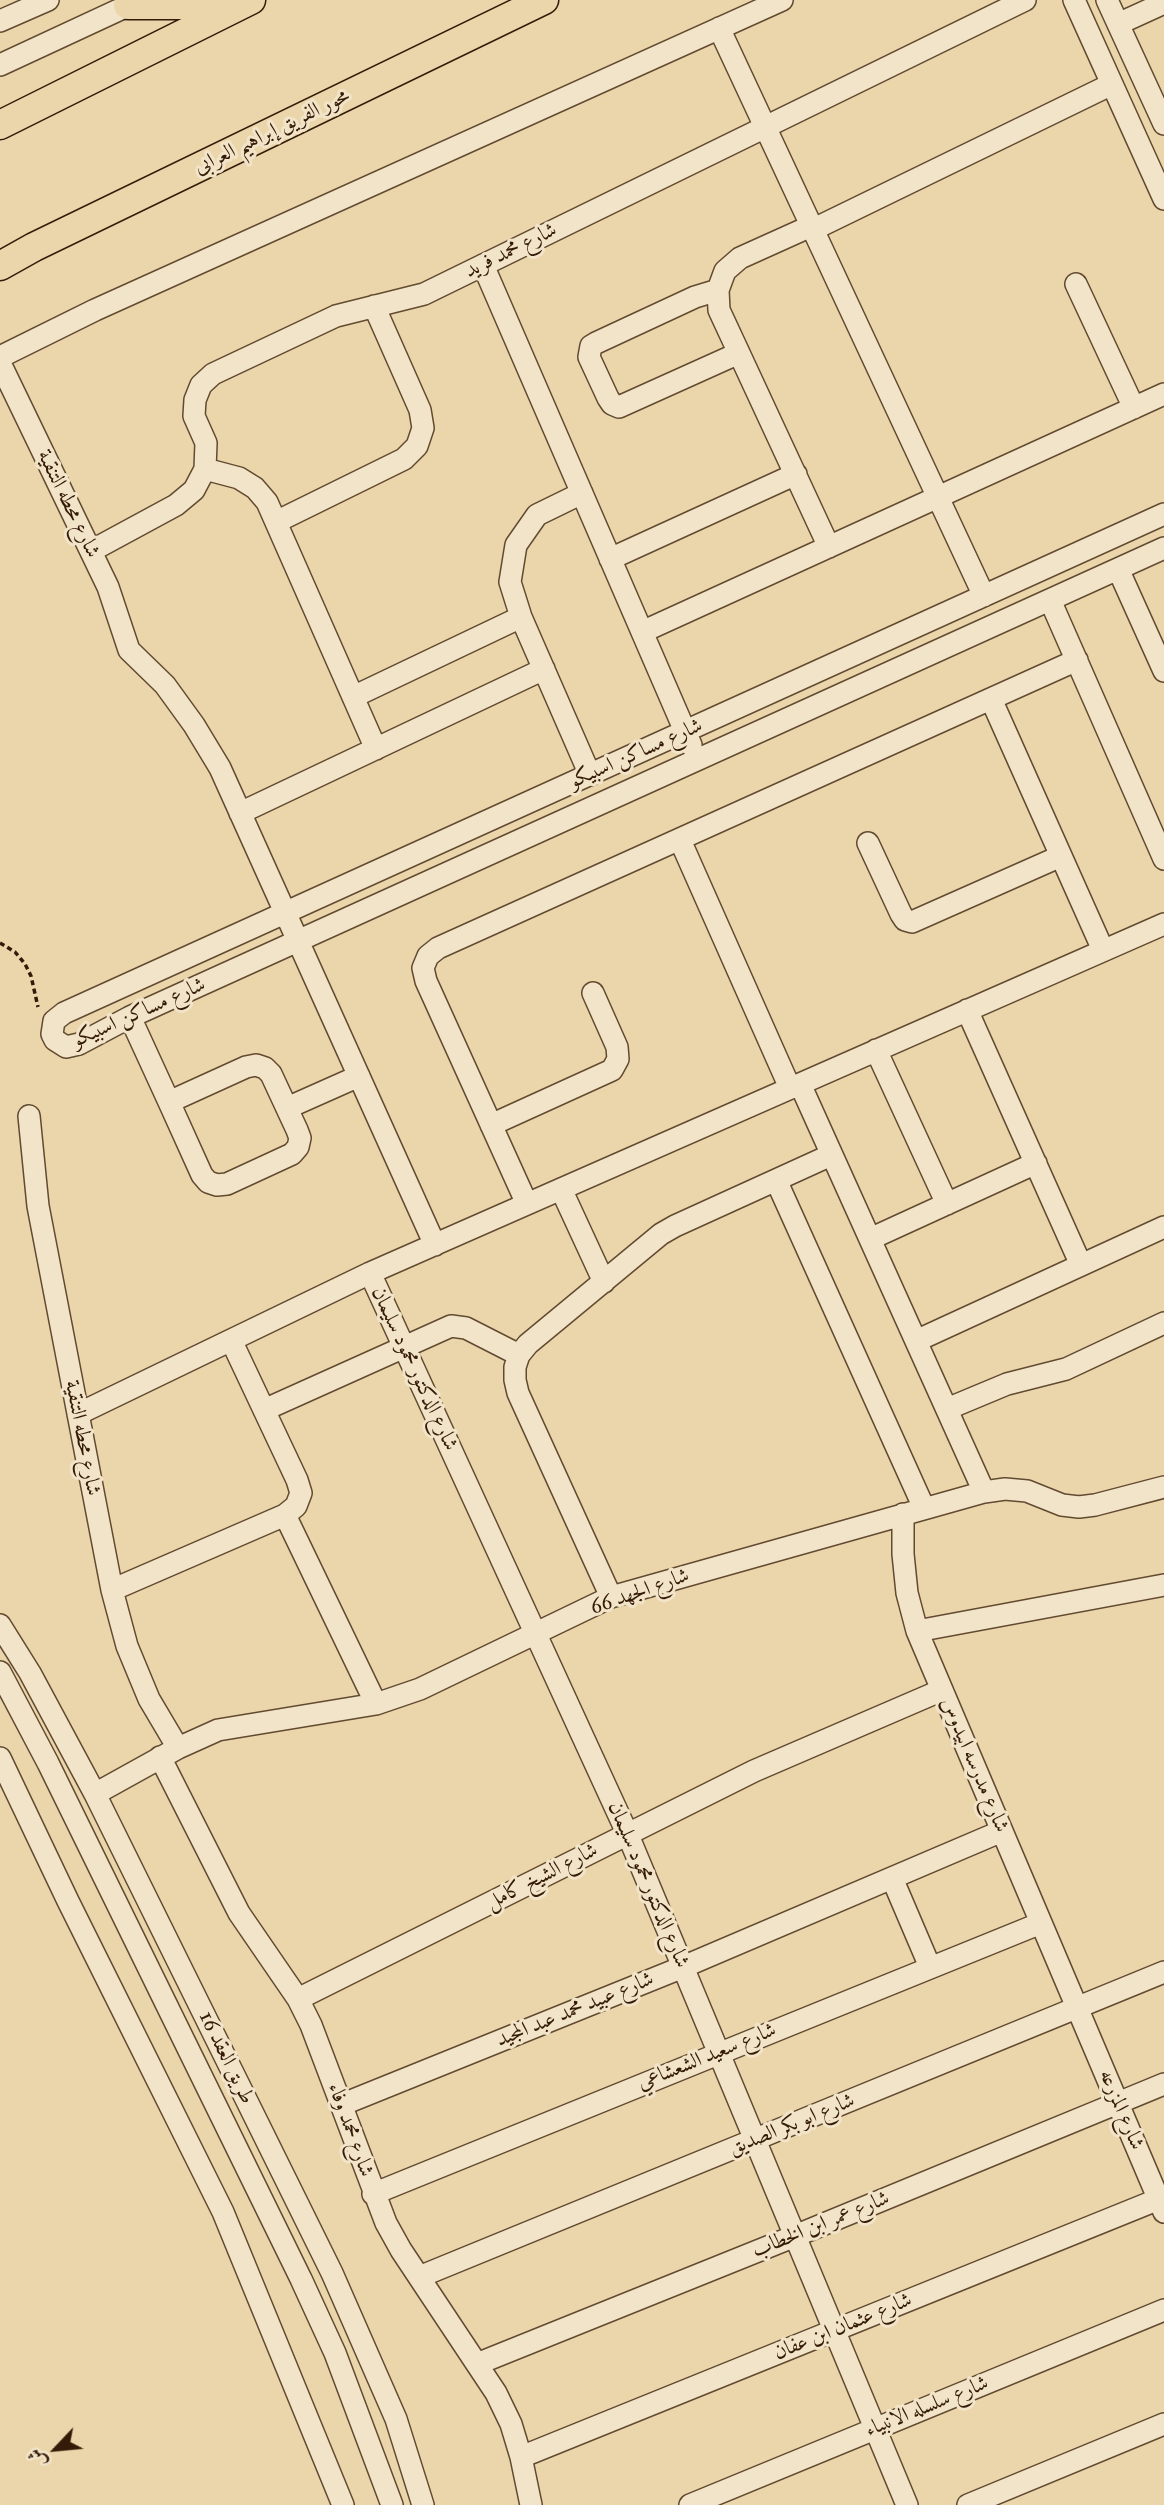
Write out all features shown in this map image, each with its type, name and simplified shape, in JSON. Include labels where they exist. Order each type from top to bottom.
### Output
[{"type":"main road","name":"محور الفريق إبراهيم العرابى","points":[[0,266],[34,247],[544,0]]},
{"type":"main road","points":[[134,3],[246,2]]},
{"type":"main road","points":[[0,125],[246,2]]},
{"type":"street","points":[[0,22],[48,0]]},
{"type":"street","points":[[0,357],[83,316],[782,0]]},
{"type":"street","name":"شارع محمد فريد","points":[[205,469],[206,443],[194,416],[195,400],[201,385],[212,374],[336,316],[424,294],[1025,0]]},
{"type":"street","points":[[1074,0],[1164,199]]},
{"type":"street","points":[[1107,0],[1164,124]]},
{"type":"street","points":[[0,65],[134,3]]},
{"type":"street","points":[[1118,24],[1164,3]]},
{"type":"street","points":[[719,29],[984,596]]},
{"type":"street","points":[[829,547],[719,310],[718,290],[725,271],[740,258],[811,228],[1112,84]]},
{"type":"street","points":[[483,265],[698,760]]},
{"type":"street","points":[[1076,284],[1134,408]]},
{"type":"street","points":[[718,290],[695,297],[596,343],[591,346],[589,357],[608,398],[612,404],[619,407],[739,353]]},
{"type":"street","points":[[276,522],[404,459],[417,446],[423,428],[420,410],[374,306]]},
{"type":"street","name":"شارع محطه التنقية","points":[[0,363],[108,587],[129,650],[165,685],[194,725],[220,768],[240,813]]},
{"type":"street","points":[[642,632],[1164,394]]},
{"type":"street","points":[[91,551],[176,505],[194,490],[205,469],[239,478],[255,488],[267,502],[376,749]]},
{"type":"street","points":[[610,559],[796,474]]},
{"type":"street","points":[[582,493],[537,515],[516,545],[510,582],[520,617],[590,775]]},
{"type":"street","name":"شارع مساكن اسبيكو","points":[[1164,514],[58,1016],[51,1027],[52,1034],[60,1044],[73,1046],[130,1017],[1164,548]]},
{"type":"street","points":[[1118,569],[1164,671]]},
{"type":"street","points":[[1050,600],[1164,859]]},
{"type":"street","points":[[353,697],[520,617]]},
{"type":"street","points":[[527,1204],[426,981],[423,968],[428,956],[438,948],[1077,660]]},
{"type":"street","points":[[435,1245],[240,813],[544,669]]},
{"type":"street","points":[[991,699],[1103,950]]},
{"type":"street","points":[[680,839],[795,1086],[831,1155],[984,1492]]},
{"type":"street","points":[[869,843],[901,914],[905,920],[912,922],[1061,856]]},
{"type":"street","points":[[78,1413],[370,1273],[1164,924]]},
{"type":"street","points":[[491,1125],[612,1070],[618,1059],[617,1047],[593,993]]},
{"type":"street","points":[[967,1010],[1081,1265]]},
{"type":"street","points":[[130,1017],[202,1175],[208,1182],[227,1184],[292,1154],[298,1147],[300,1138],[271,1074],[265,1068],[256,1065],[169,1102]]},
{"type":"street","points":[[876,1051],[947,1204]]},
{"type":"street","points":[[287,1108],[359,1076]]},
{"type":"street","name":"شارع محطه التنقية","points":[[29,1116],[38,1206],[112,1590],[127,1646],[169,1753]]},
{"type":"street","points":[[611,1597],[518,1393],[514,1380],[519,1355],[528,1344],[675,1226],[831,1155]]},
{"type":"street","points":[[870,1239],[1036,1163]]},
{"type":"street","points":[[776,1180],[924,1508]]},
{"type":"street","points":[[561,1189],[604,1282]]},
{"type":"street","points":[[916,1341],[1164,1227]]},
{"type":"street","name":"شارع الدكتور محمود سليمان","points":[[370,1273],[628,1835],[906,2505]]},
{"type":"street","points":[[947,1409],[1007,1384],[1066,1369],[1164,1323]]},
{"type":"street","points":[[264,1410],[451,1326],[458,1326],[519,1355]]},
{"type":"street","points":[[112,1590],[285,1515],[296,1506],[301,1493],[297,1479],[231,1340]]},
{"type":"street","name":"شارع الجهد 66","points":[[96,1794],[169,1753],[218,1730],[376,1704],[420,1689],[611,1597],[984,1492],[1005,1489],[1027,1491],[1062,1505],[1079,1507],[1164,1488]]},
{"type":"street","name":"شارع مدرسه ابيدوس","points":[[903,1514],[907,1593],[917,1631],[1077,2008]]},
{"type":"street","points":[[285,1515],[376,1704]]},
{"type":"street","points":[[917,1631],[1164,1585]]},
{"type":"street","name":"طريق العقد 16","points":[[0,1625],[30,1673],[96,1794],[332,2273],[396,2418],[423,2505]]},
{"type":"street","name":"طريق العقد 16","points":[[0,1672],[48,1763],[307,2292],[335,2353],[392,2505]]},
{"type":"street","name":"شارع الشيخ كامل","points":[[298,1999],[754,1771],[942,1690]]},
{"type":"street","name":"شارع محمد وفاء","points":[[169,1753],[239,1913],[298,1999],[311,2025],[373,2194],[401,2250],[496,2393],[511,2424],[531,2505]]},
{"type":"street","points":[[0,1758],[223,2212],[343,2505]]},
{"type":"street","name":"شارع عبيد محمد عبد المجيد","points":[[341,2105],[682,1967],[1002,1831]]},
{"type":"street","points":[[892,1878],[930,1967]]},
{"type":"street","name":"شارع سعيد الشعشاعي","points":[[373,2194],[1041,1923]]},
{"type":"street","name":"شارع ابو بكر الصديق","points":[[419,2277],[1164,1972]]},
{"type":"street","name":"شارع المزرعه","points":[[1077,2008],[1162,2203]]},
{"type":"street","name":"شارع عمر ابن الخطاب","points":[[477,2364],[1164,2084]]},
{"type":"street","name":"شارع عثمان ابن عفان","points":[[521,2456],[1162,2203]]},
{"type":"street","name":"شارع سلسله الانبياء","points":[[690,2505],[1164,2309]]},
{"type":"street","points":[[968,2505],[1164,2424]]},
{"type":"path","points":[[0,943],[15,952],[25,964],[39,1013],[52,1034]]}]
